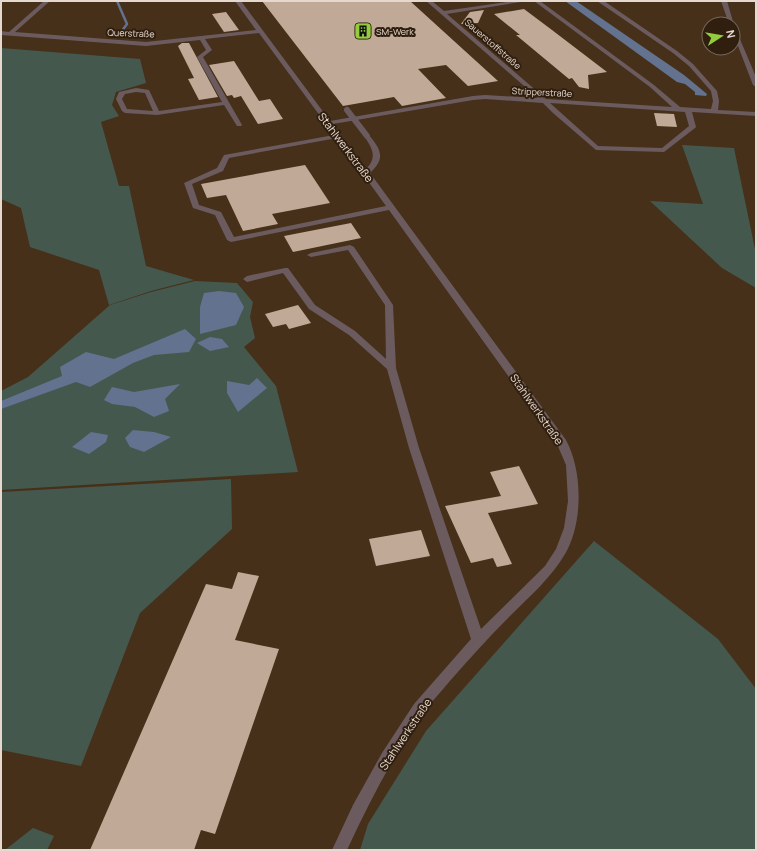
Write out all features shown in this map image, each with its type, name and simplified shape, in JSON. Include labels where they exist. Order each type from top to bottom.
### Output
[{"type":"street","points":[[10,34],[47,1]]},
{"type":"street","name":"Stahlwerkstraße","points":[[238,1],[339,136],[562,442],[571,465],[572,508],[570,528],[561,551],[549,569],[478,640],[419,708],[387,758],[358,810],[339,850]]},
{"type":"street","name":"Sauerstoffstraße","points":[[429,1],[545,101],[555,112],[596,148],[664,150],[693,127],[688,109]]},
{"type":"street","points":[[442,13],[524,1]]},
{"type":"street","points":[[537,1],[652,86],[677,108]]},
{"type":"street","points":[[600,1],[675,52],[691,65],[714,91],[716,101],[714,111]]},
{"type":"street","points":[[724,1],[730,16]]},
{"type":"street","name":"Querstraße","points":[[1,33],[146,44],[260,31]]},
{"type":"street","points":[[202,38],[208,50],[200,57],[239,125]]},
{"type":"street","points":[[741,46],[756,85]]},
{"type":"street","points":[[157,113],[147,91],[136,90],[122,92],[119,99],[125,111],[140,114],[157,113],[227,104]]},
{"type":"street","name":"Stripperstraße","points":[[328,123],[473,98],[677,108],[756,114]]},
{"type":"street","points":[[346,110],[373,144],[378,155],[376,164],[366,173]]},
{"type":"street","points":[[339,136],[226,156],[220,168],[188,183],[196,206],[218,214],[231,240],[391,207]]},
{"type":"street","points":[[311,255],[350,247],[388,305],[391,368],[414,448],[478,640]]},
{"type":"street","points":[[247,279],[285,270],[312,307],[352,333],[391,368]]},
{"type":"shaded area","points":[[1,1],[756,1],[756,850],[1,850]]},
{"type":"green space","points":[[1,48],[140,59],[146,83],[116,92],[112,105],[119,116],[101,122],[119,186],[129,186],[146,266],[194,280],[151,291],[109,305],[99,270],[30,247],[21,208],[1,199]]},
{"type":"green space","points":[[682,145],[734,148],[756,254],[756,288],[722,268],[650,201],[703,204]]},
{"type":"green space","points":[[195,281],[237,283],[253,302],[250,317],[255,338],[244,347],[276,386],[298,472],[1,490],[1,391],[28,377],[110,305],[151,292]]},
{"type":"green space","points":[[231,479],[232,529],[140,613],[81,766],[1,750],[1,492]]},
{"type":"green space","points":[[594,541],[718,639],[756,689],[756,850],[360,850],[368,824],[426,731]]},
{"type":"green space","points":[[33,828],[54,836],[47,850],[5,850]]},
{"type":"water","points":[[565,1],[576,1],[684,75],[707,94],[706,96],[695,95],[695,92],[685,84],[677,82]]},
{"type":"water","points":[[219,291],[236,293],[244,307],[236,325],[200,334],[200,307],[204,293]]},
{"type":"water","points":[[185,329],[196,339],[189,352],[154,355],[133,363],[90,387],[76,382],[1,409],[1,401],[62,376],[60,367],[86,352],[114,359]]},
{"type":"water","points":[[210,337],[222,339],[229,347],[210,351],[197,343]]},
{"type":"water","points":[[257,378],[267,388],[238,412],[227,393],[227,381],[249,385]]},
{"type":"water","points":[[180,384],[165,399],[169,411],[154,417],[135,407],[112,404],[104,400],[112,387],[134,392]]},
{"type":"water","points":[[133,430],[154,432],[171,437],[144,452],[130,447],[125,438]]},
{"type":"water","points":[[91,432],[108,435],[106,442],[89,454],[72,447]]},
{"type":"building","name":"SM-Werk","points":[[262,1],[410,1],[498,81],[468,86],[446,65],[418,69],[446,98],[402,106],[394,97],[343,106]]},
{"type":"building","points":[[524,9],[607,72],[588,75],[589,89],[579,87],[572,78],[569,79],[516,35],[520,35],[494,14]]},
{"type":"building","points":[[484,10],[478,23],[461,24],[470,12]]},
{"type":"building","points":[[226,12],[239,30],[224,32],[212,14]]},
{"type":"building","points":[[182,43],[189,43],[218,97],[199,100],[188,79],[194,78],[178,46]]},
{"type":"building","points":[[234,61],[259,101],[270,99],[283,119],[258,124],[241,96],[234,98],[232,95],[227,96],[209,65]]},
{"type":"building","points":[[654,113],[674,114],[677,127],[657,126]]},
{"type":"building","points":[[305,165],[330,203],[272,214],[278,224],[243,231],[226,195],[207,198],[201,184]]},
{"type":"building","points":[[351,223],[361,238],[293,252],[284,236]]},
{"type":"building","points":[[298,305],[311,323],[289,329],[286,324],[273,327],[265,314]]},
{"type":"building","points":[[519,466],[538,504],[488,513],[512,564],[497,567],[493,558],[471,563],[445,506],[501,496],[490,472]]},
{"type":"building","points":[[421,530],[430,556],[376,566],[369,539]]},
{"type":"building","points":[[238,572],[259,576],[235,640],[279,649],[215,834],[201,830],[194,850],[90,850],[206,584],[232,589]]},
{"type":"waterway","points":[[117,1],[127,24],[119,35]]},
{"type":"place","name":"SM-Werk","points":[[363,31]]}]
